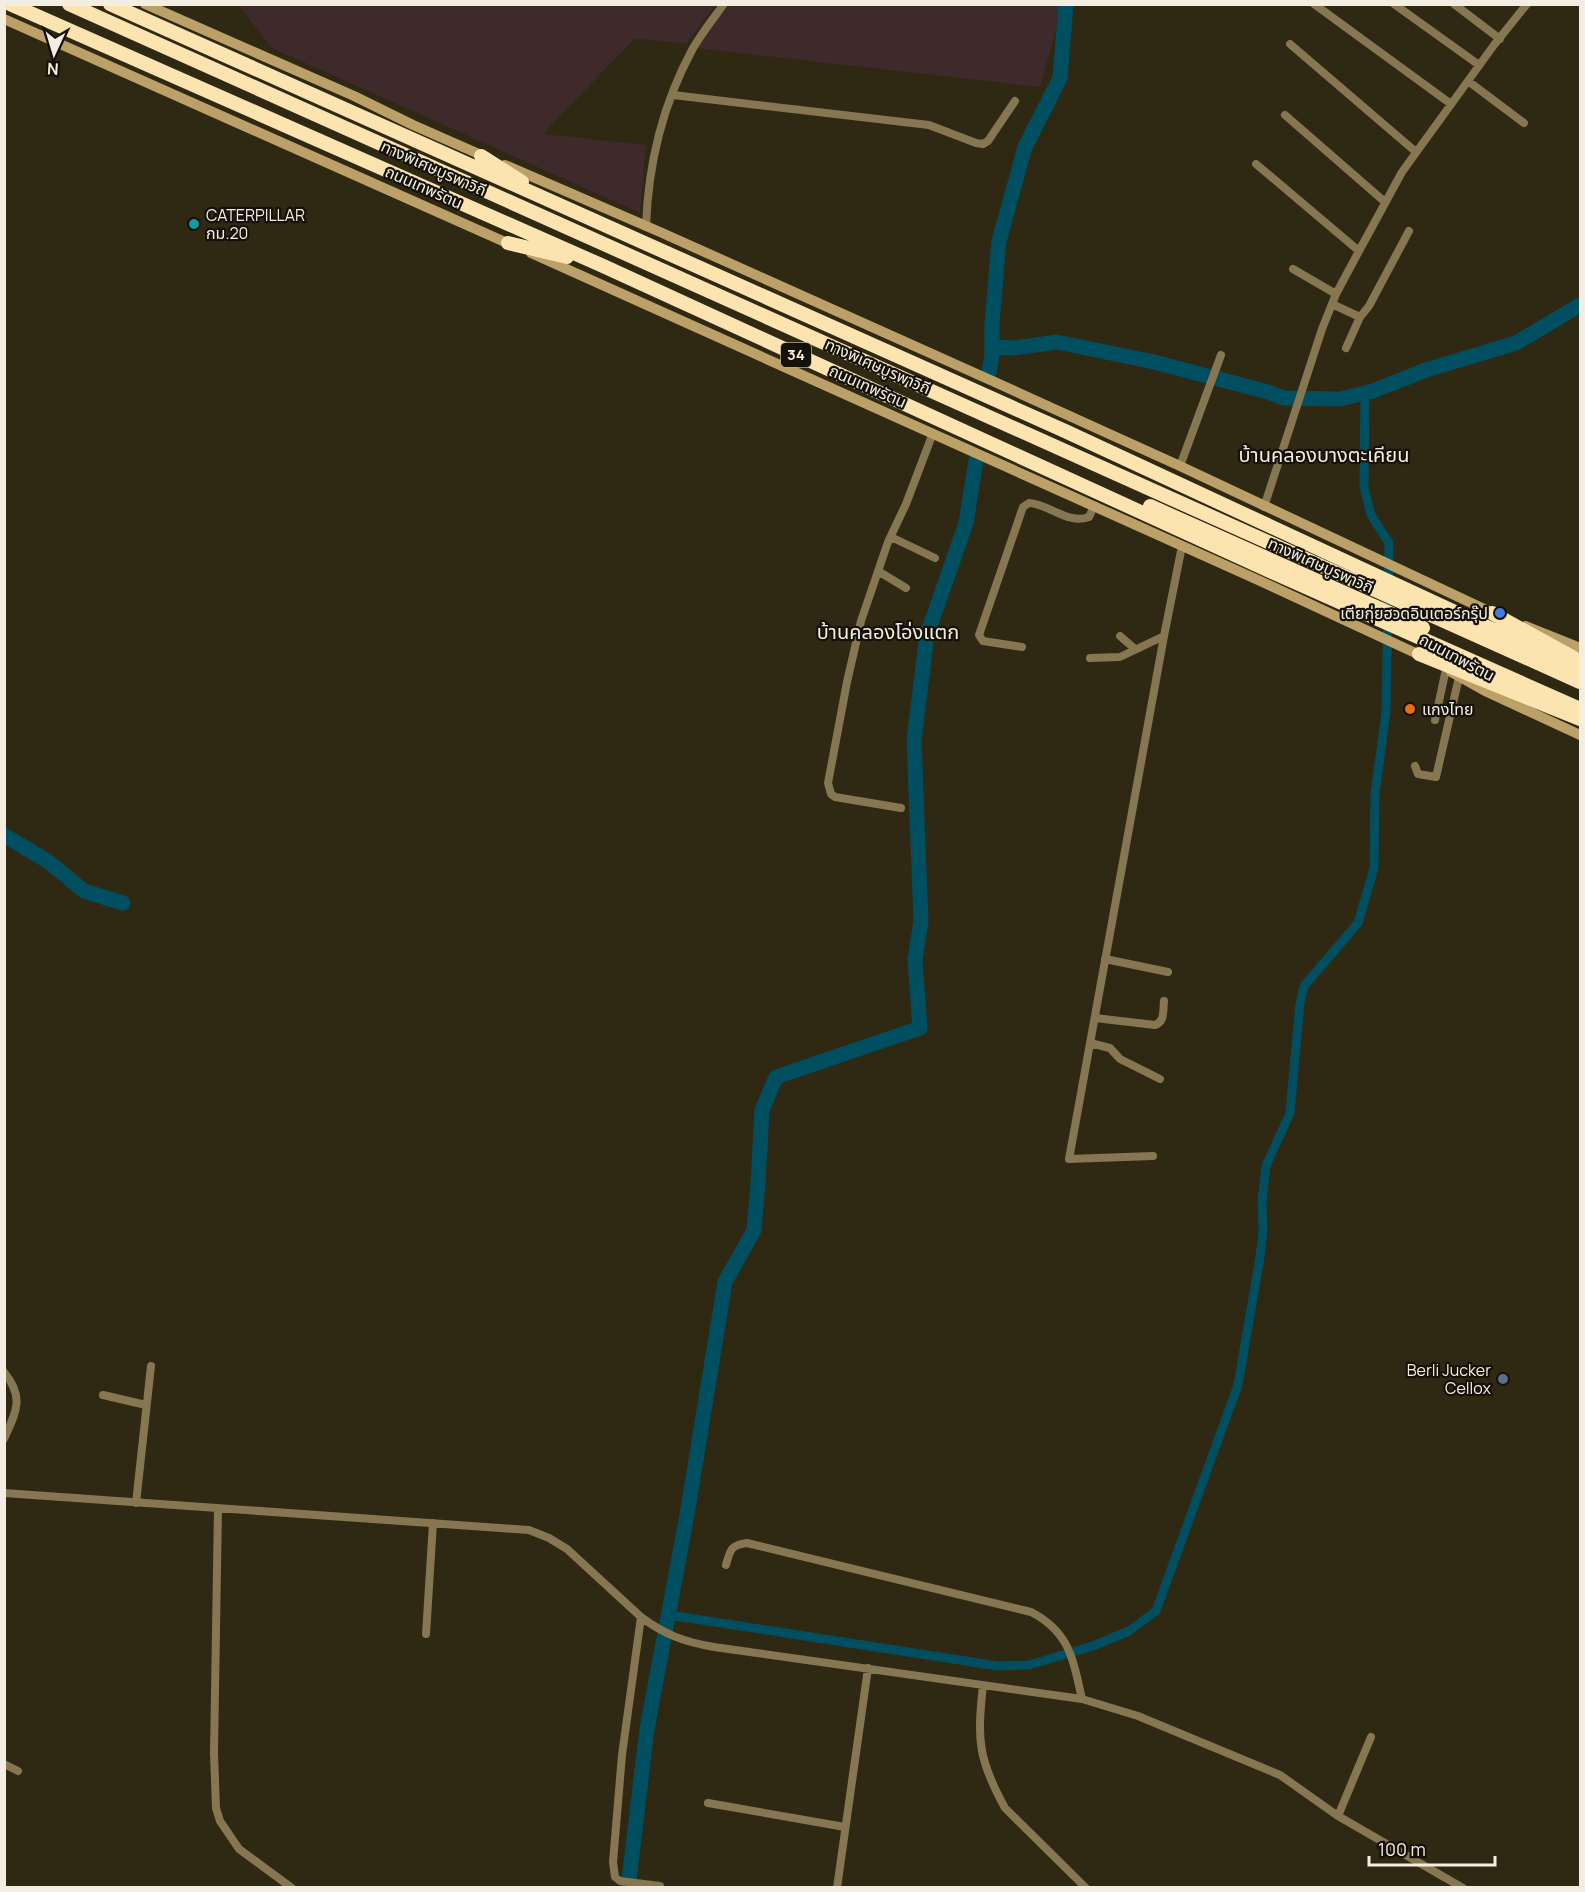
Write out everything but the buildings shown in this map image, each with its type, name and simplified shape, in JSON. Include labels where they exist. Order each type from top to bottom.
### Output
[{"type":"highway","name":"ถนนเทพรัตน","points":[[10,4],[601,265],[1252,563],[1581,709]]},
{"type":"highway","name":"ทางพิเศษบูรพาวิถี","points":[[30,4],[1581,699]]},
{"type":"highway","name":"ทางพิเศษบูรพาวิถี","points":[[69,4],[1581,682]]},
{"type":"highway","name":"34","points":[[110,4],[1065,431],[1581,670]]},
{"type":"highway","points":[[481,156],[567,210]]},
{"type":"highway","points":[[508,243],[601,265]]},
{"type":"highway","points":[[1492,613],[1581,661]]},
{"type":"highway","points":[[1419,654],[1581,719]]},
{"type":"main road","points":[[145,4],[354,96],[481,156],[1008,388],[1492,613],[1581,648]]},
{"type":"main road","points":[[4,12],[38,33]]},
{"type":"main road","name":"ถนนเทพรัตน","points":[[4,19],[996,461],[1419,654],[1485,691],[1581,735]]},
{"type":"street","points":[[646,227],[647,197],[656,143],[692,49],[724,4]]},
{"type":"street","points":[[1314,4],[1451,104]]},
{"type":"street","points":[[1394,4],[1479,65]]},
{"type":"street","points":[[1455,4],[1500,39]]},
{"type":"street","points":[[1264,507],[1322,329],[1336,294],[1396,181],[1479,65],[1527,4]]},
{"type":"street","points":[[1290,44],[1416,152]]},
{"type":"street","points":[[1468,81],[1524,123]]},
{"type":"street","points":[[673,95],[929,126],[983,144],[988,141],[1015,101]]},
{"type":"street","points":[[1285,115],[1385,202]]},
{"type":"street","points":[[1256,164],[1359,251]]},
{"type":"street","points":[[1346,348],[1360,317],[1369,306],[1409,231]]},
{"type":"street","points":[[1293,269],[1336,294]]},
{"type":"street","points":[[1332,304],[1360,317]]},
{"type":"street","points":[[1180,466],[1221,355]]},
{"type":"street","points":[[901,808],[835,797],[829,790],[830,768],[861,621],[891,537],[933,433]]},
{"type":"street","points":[[1022,647],[983,640],[978,635],[1023,507],[1029,503],[1036,504],[1065,516],[1080,519],[1089,517],[1094,506]]},
{"type":"street","points":[[891,537],[935,558]]},
{"type":"street","points":[[1153,1156],[1069,1159],[1182,546]]},
{"type":"street","points":[[878,571],[906,588]]},
{"type":"street","points":[[1120,636],[1135,649]]},
{"type":"street","points":[[1090,658],[1113,658],[1164,636]]},
{"type":"street","points":[[1435,720],[1446,669]]},
{"type":"street","points":[[1415,766],[1418,774],[1436,777],[1459,677]]},
{"type":"street","points":[[1105,959],[1168,972]]},
{"type":"street","points":[[1095,1018],[1155,1025],[1161,1021],[1164,1001]]},
{"type":"street","points":[[1090,1043],[1110,1048],[1120,1059],[1160,1079]]},
{"type":"street","points":[[136,1503],[151,1366]]},
{"type":"street","points":[[4,1372],[14,1383],[18,1400],[15,1415],[4,1440]]},
{"type":"street","points":[[104,1395],[146,1405]]},
{"type":"street","points":[[4,1494],[529,1530],[567,1549],[652,1626],[682,1641],[1082,1699],[1138,1716],[1280,1775],[1338,1816],[1463,1887]]},
{"type":"street","points":[[218,1508],[214,1753],[216,1808],[220,1821],[239,1849],[292,1887]]},
{"type":"street","points":[[426,1634],[433,1524]]},
{"type":"street","points":[[726,1565],[730,1550],[737,1544],[747,1543],[1031,1612],[1046,1620],[1069,1648],[1082,1699]]},
{"type":"street","points":[[641,1617],[622,1755],[613,1862],[615,1877],[620,1881],[660,1887]]},
{"type":"street","points":[[837,1887],[867,1668]]},
{"type":"street","points":[[983,1685],[979,1736],[988,1774],[1005,1808],[1086,1887]]},
{"type":"street","points":[[1338,1816],[1371,1737]]},
{"type":"street","points":[[4,1764],[18,1771]]},
{"type":"street","points":[[708,1803],[844,1827]]},
{"type":"shaded area","points":[[238,5],[715,5],[686,44],[635,38],[543,134],[646,145],[640,213],[272,48]]},
{"type":"shaded area","points":[[729,5],[1059,5],[1055,34],[1040,87],[696,48]]},
{"type":"waterway","points":[[989,373],[999,241],[1025,147],[1060,78],[1066,4]]},
{"type":"waterway","points":[[992,347],[1014,348],[1057,342],[1154,362],[1284,398],[1340,399],[1373,391],[1426,370],[1516,343],[1580,305]]},
{"type":"waterway","points":[[669,1615],[998,1666],[1029,1665],[1093,1646],[1129,1631],[1156,1611],[1238,1385],[1260,1257],[1266,1166],[1290,1113],[1300,1003],[1304,986],[1358,923],[1374,868],[1375,794],[1386,712],[1389,543],[1371,515],[1364,487],[1365,393]]},
{"type":"waterway","points":[[628,1888],[647,1729],[687,1515],[725,1282],[754,1230],[762,1110],[776,1077],[920,1028],[915,960],[921,921],[914,740],[927,635],[966,523],[976,460]]},
{"type":"waterway","points":[[4,835],[49,862],[84,891],[123,903]]},
{"type":"place","name":"CATERPILLAR กม.20","points":[[194,224]]},
{"type":"place","name":"เตียกุ่ยฮวดอินเตอร์กรุ๊ป","points":[[1500,613]]},
{"type":"place","name":"แกงไทย","points":[[1410,709]]},
{"type":"place","name":"Berli Jucker Cellox","points":[[1503,1379]]},
{"type":"district","name":"บ้านคลองบางตะเคียน","points":[[1324,455]]},
{"type":"district","name":"บ้านคลองโอ่งแตก","points":[[888,632]]}]
